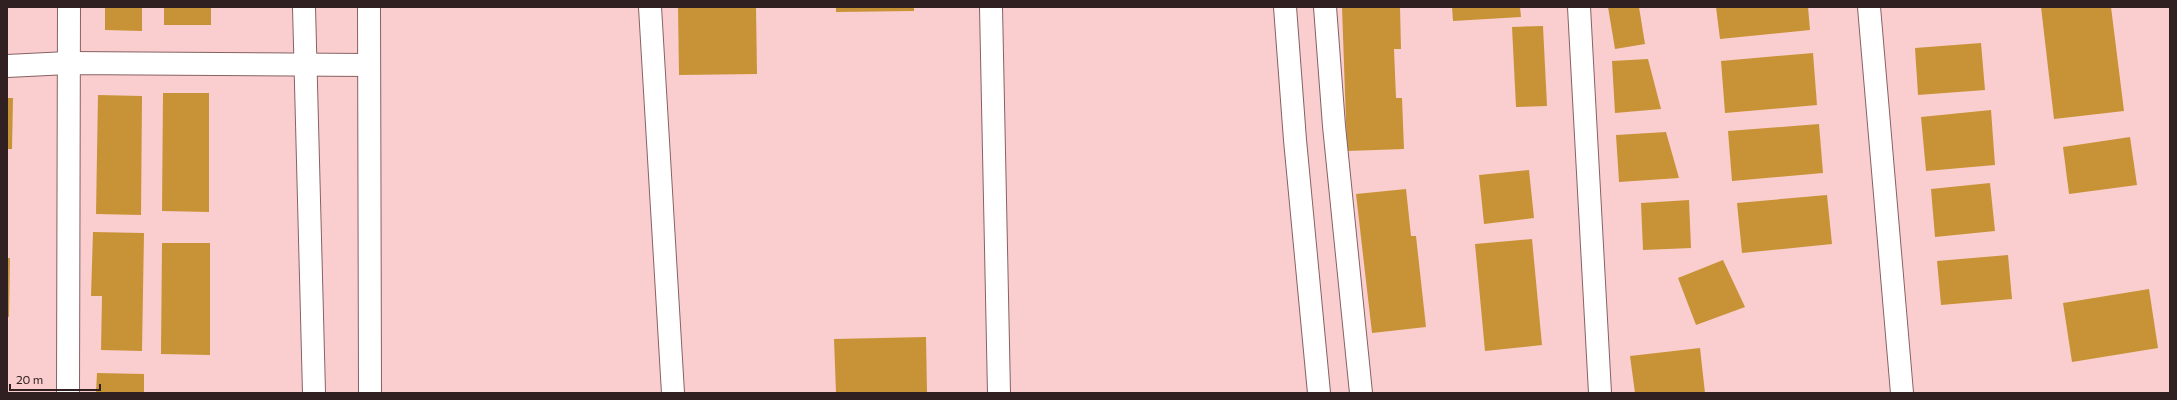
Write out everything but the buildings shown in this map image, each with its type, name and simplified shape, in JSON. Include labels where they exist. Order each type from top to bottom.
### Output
[{"type":"street","points":[[68,393],[69,7]]},
{"type":"street","points":[[304,7],[314,393]]},
{"type":"street","points":[[369,7],[370,393]]},
{"type":"street","points":[[650,7],[673,393]]},
{"type":"street","points":[[991,7],[999,393]]},
{"type":"street","points":[[1284,7],[1319,393]]},
{"type":"street","points":[[1325,7],[1335,134],[1360,393]]},
{"type":"street","points":[[1579,7],[1600,393]]},
{"type":"street","points":[[1869,7],[1902,393]]},
{"type":"street","points":[[7,66],[68,63],[306,66],[369,65]]}]
